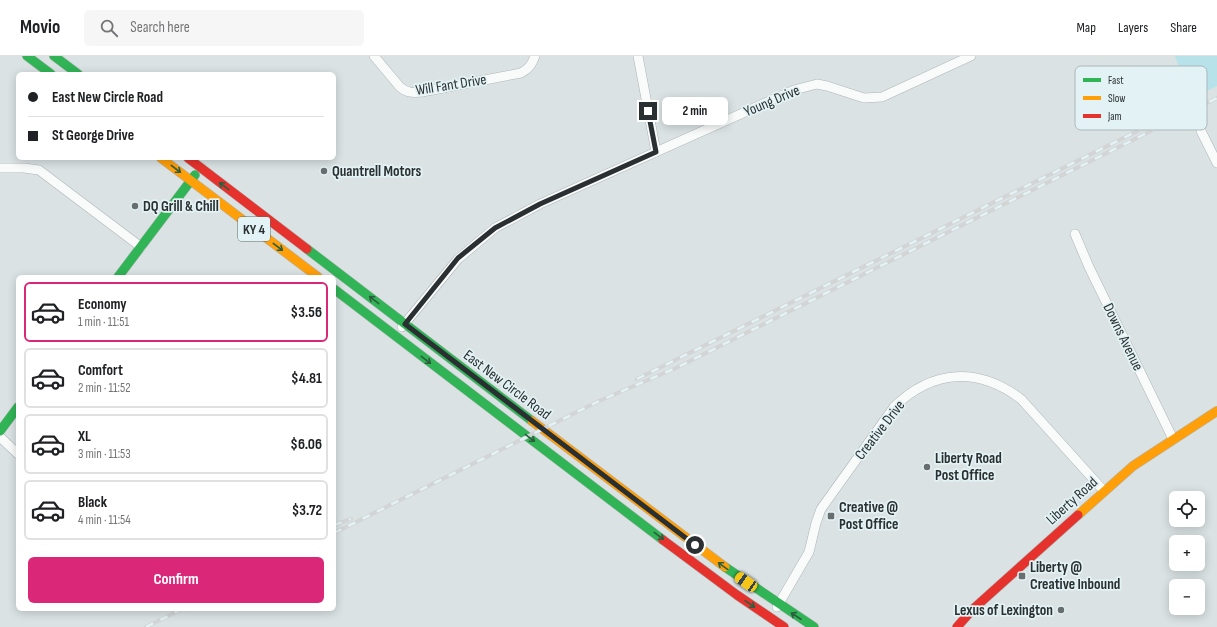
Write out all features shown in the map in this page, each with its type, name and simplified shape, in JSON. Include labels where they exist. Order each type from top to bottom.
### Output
[{"type":"main road","points":[[27,56],[48,72]]},
{"type":"main road","points":[[54,56],[75,72]]},
{"type":"main road","name":"KY 4","points":[[164,160],[315,275]]},
{"type":"main road","name":"East New Circle Road","points":[[191,160],[725,567],[814,627]]},
{"type":"main road","points":[[120,275],[201,168]]},
{"type":"main road","name":"East New Circle Road","points":[[336,291],[737,595],[784,627]]},
{"type":"main road","points":[[0,430],[16,410]]},
{"type":"main road","name":"Liberty Road","points":[[957,627],[972,610],[1104,491],[1134,466],[1217,411]]},
{"type":"street","name":"Will Fant Drive","points":[[374,56],[400,87],[405,91],[412,93],[521,73],[530,66],[535,56]]},
{"type":"street","points":[[638,56],[656,152]]},
{"type":"street","name":"Young Drive","points":[[396,336],[458,258],[495,228],[540,204],[794,90],[817,84],[864,98],[882,97],[971,56]]},
{"type":"street","points":[[1201,131],[1217,163]]},
{"type":"street","points":[[0,168],[24,168],[39,170],[141,247]]},
{"type":"street","name":"Downs Avenue","points":[[1075,234],[1089,267],[1173,439]]},
{"type":"street","name":"Creative Drive","points":[[770,618],[809,552],[816,523],[822,509],[894,407],[910,393],[930,382],[943,378],[967,377],[990,381],[1011,392],[1021,399],[1104,491]]},
{"type":"street","points":[[0,437],[16,452]]},
{"type":"shaded area","points":[[1175,56],[1217,56],[1217,86],[1207,91],[1207,66],[1179,66]]},
{"type":"railway","points":[[1207,103],[1217,98]]},
{"type":"railway","points":[[637,379],[1140,130]]},
{"type":"railway","points":[[336,532],[599,401],[676,368],[1153,130]]},
{"type":"railway","points":[[336,524],[351,519]]},
{"type":"railway","points":[[146,627],[178,611]]},
{"type":"traffic: fast","points":[[27,56],[48,72]]},
{"type":"traffic: fast","points":[[54,56],[75,72]]},
{"type":"traffic: fast","points":[[120,275],[195,175]]},
{"type":"traffic: fast","points":[[307,249],[532,421]]},
{"type":"traffic: fast","points":[[336,291],[663,540]]},
{"type":"traffic: fast","points":[[0,431],[16,410]]},
{"type":"traffic: fast","points":[[725,567],[814,627]]},
{"type":"traffic: slow","points":[[164,160],[315,275]]},
{"type":"traffic: slow","points":[[1078,515],[1133,466],[1217,411]]},
{"type":"traffic: slow","points":[[532,421],[725,567]]},
{"type":"traffic: jam","points":[[191,160],[307,249]]},
{"type":"traffic: jam","points":[[957,627],[972,610],[1078,515]]},
{"type":"traffic: jam","points":[[663,540],[737,595],[784,627]]},
{"type":"place","name":"Quantrell Motors","points":[[324,171]]},
{"type":"place","name":"DQ Grill & Chill","points":[[135,206]]},
{"type":"place","name":"Liberty Road Post Office","points":[[927,467]]},
{"type":"place","name":"Creative @ Post Office","points":[[831,516]]},
{"type":"place","name":"Liberty @ Creative Inbound","points":[[1022,576]]},
{"type":"place","name":"Lexus of Lexington","points":[[1061,610]]},
{"type":"route","points":[[648,111],[656,152],[540,204],[495,228],[458,258],[405,324],[695,545]]}]
